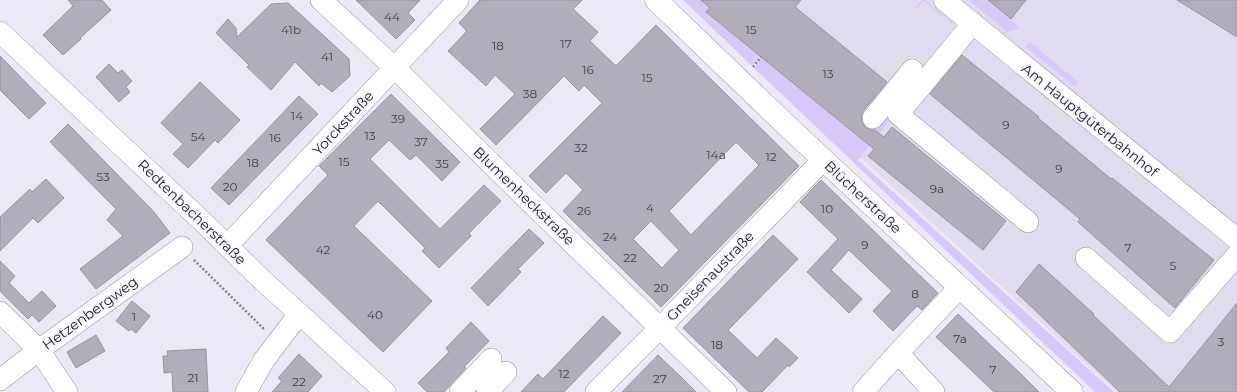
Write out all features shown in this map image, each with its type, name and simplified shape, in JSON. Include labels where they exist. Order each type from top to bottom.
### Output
[{"type":"main road","name":"Blücherstraße","points":[[656,0],[823,160],[1072,392]]},
{"type":"street","name":"Blumenheckstraße","points":[[321,0],[395,68],[726,392]]},
{"type":"street","name":"Yorckstraße","points":[[227,246],[458,0]]},
{"type":"street","name":"Am Hauptgüterbahnhof","points":[[944,0],[1237,238]]},
{"type":"street","points":[[972,23],[898,114],[1028,222]]},
{"type":"street","name":"Redtenbacherstraße","points":[[0,32],[197,216],[299,314],[385,392]]},
{"type":"street","points":[[873,118],[912,70]]},
{"type":"street","name":"Gneisenaustraße","points":[[596,392],[823,160]]},
{"type":"street","name":"Hetzenbergweg","points":[[0,380],[39,350],[182,248]]},
{"type":"street","points":[[1086,258],[1170,332],[1237,255]]},
{"type":"street","points":[[864,392],[959,288]]},
{"type":"street","points":[[0,312],[39,350],[67,392]]},
{"type":"street","points":[[246,392],[264,360],[299,314]]},
{"type":"street","points":[[898,353],[934,392]]},
{"type":"street","points":[[460,392],[491,376]]},
{"type":"path","points":[[182,248],[278,342]]},
{"type":"shaded area","points":[[683,0],[701,0],[710,8],[706,13],[755,53],[773,39],[752,66]]},
{"type":"shaded area","points":[[688,0],[1237,0],[1237,392],[1117,392]]},
{"type":"shaded area","points":[[922,0],[925,0],[952,22],[951,23],[924,1],[916,9]]},
{"type":"shaded area","points":[[969,0],[986,0],[1020,28],[1007,32]]},
{"type":"shaded area","points":[[801,12],[804,14],[766,61],[861,139],[905,86],[910,95],[858,160],[1114,392],[1095,392],[754,68]]},
{"type":"shaded area","points":[[1030,42],[1078,82],[1074,86],[1026,47]]},
{"type":"building","points":[[68,0],[102,0],[111,10],[63,55],[43,35],[73,6]]},
{"type":"building","points":[[356,0],[420,0],[408,13],[415,20],[396,39]]},
{"type":"building","points":[[480,0],[582,0],[573,9],[598,32],[590,41],[616,66],[656,25],[799,166],[661,307],[563,211],[583,190],[566,173],[546,193],[529,176],[602,103],[584,85],[579,91],[564,76],[496,145],[480,129],[515,94],[495,75],[486,86],[448,51],[467,31],[459,23]],"holes":[[[736,142],[759,165],[691,235],[669,211]],[[651,221],[679,250],[662,268],[633,239]]]},
{"type":"building","points":[[701,0],[801,0],[795,7],[887,82],[863,111],[861,116],[865,127],[875,130],[884,137],[892,127],[1006,221],[983,250],[868,156],[874,149],[706,12],[710,8]]},
{"type":"building","points":[[988,0],[1026,0],[1011,19]]},
{"type":"building","points":[[1177,0],[1237,0],[1237,37]]},
{"type":"building","points":[[288,3],[349,59],[350,76],[332,92],[321,83],[319,86],[295,62],[271,90],[247,67],[249,65],[216,33],[228,19],[236,28],[237,37],[271,4]]},
{"type":"building","points":[[962,55],[1039,117],[1038,118],[1111,179],[1112,178],[1214,260],[1175,308],[1078,222],[1080,219],[930,94]]},
{"type":"building","points":[[0,56],[46,103],[29,119],[0,90]]},
{"type":"building","points":[[109,64],[118,73],[122,70],[132,81],[126,87],[130,92],[119,102],[96,77]]},
{"type":"building","points":[[200,82],[240,120],[218,143],[215,140],[188,168],[173,154],[183,144],[161,123]]},
{"type":"building","points":[[391,94],[460,162],[442,181],[416,155],[410,160],[389,140],[370,159],[440,229],[484,185],[501,201],[469,233],[471,236],[439,268],[422,251],[425,248],[378,201],[354,226],[432,301],[383,352],[266,240],[328,175],[319,166]]},
{"type":"building","points":[[299,96],[318,114],[229,205],[211,188]]},
{"type":"building","points":[[68,124],[154,212],[170,233],[96,289],[80,269],[123,236],[107,220],[116,209],[50,142]]},
{"type":"building","points":[[46,179],[64,198],[38,223],[33,218],[0,251],[0,217],[30,189],[32,192]]},
{"type":"building","points":[[821,180],[938,293],[922,310],[917,306],[893,331],[873,311],[892,291],[849,250],[831,270],[862,299],[849,313],[807,272],[838,239],[800,202]]},
{"type":"building","points":[[529,229],[544,243],[518,269],[521,272],[488,306],[471,288]]},
{"type":"building","points":[[773,235],[798,259],[728,330],[757,358],[776,338],[798,358],[789,367],[788,365],[762,392],[749,392],[683,328]]},
{"type":"building","points":[[0,261],[15,276],[9,283],[29,303],[42,291],[56,306],[39,322],[32,315],[28,319],[0,291]]},
{"type":"building","points":[[1039,264],[1094,314],[1093,315],[1169,387],[1237,303],[1237,392],[1120,392],[1016,292]]},
{"type":"building","points":[[132,301],[150,316],[136,333],[131,329],[129,331],[116,321]]},
{"type":"building","points":[[958,314],[1039,392],[994,392],[936,337]]},
{"type":"building","points":[[603,316],[621,333],[564,392],[521,392],[538,374],[543,379]]},
{"type":"building","points":[[471,322],[489,341],[464,367],[466,368],[444,392],[427,392],[418,383],[449,352],[446,348]]},
{"type":"building","points":[[96,335],[105,351],[76,368],[67,352]]},
{"type":"building","points":[[206,349],[208,392],[173,392],[172,372],[164,373],[163,356],[168,356],[167,351]]},
{"type":"building","points":[[299,354],[322,376],[308,392],[272,392],[282,381],[278,378]]},
{"type":"building","points":[[658,355],[682,378],[696,392],[622,392]]}]
